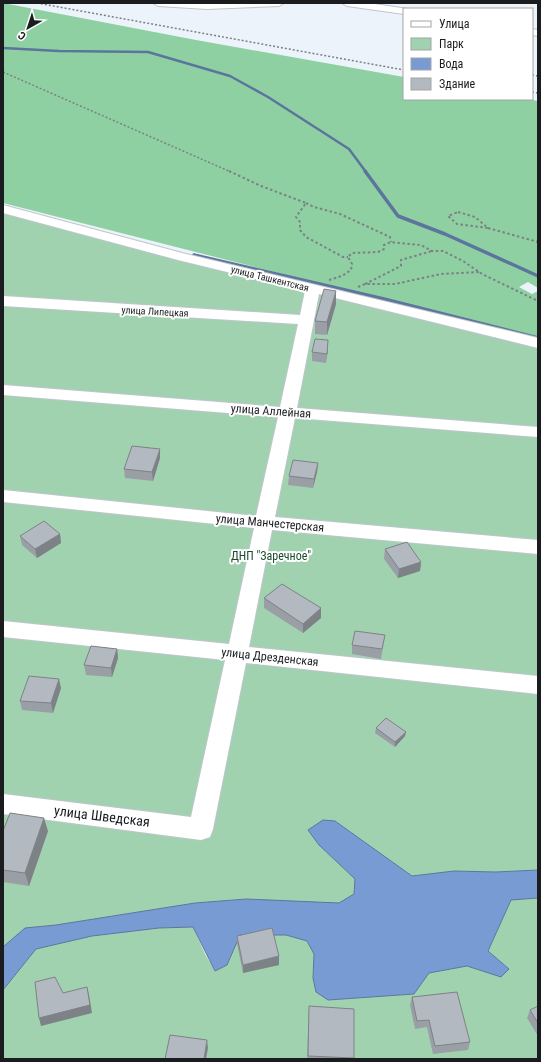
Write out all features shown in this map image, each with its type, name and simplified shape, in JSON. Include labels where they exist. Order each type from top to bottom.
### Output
[{"type":"street","points":[[158,3],[207,6],[279,3]]},
{"type":"street","points":[[347,3],[403,11]]},
{"type":"street","name":"улица Ташкентская","points":[[3,210],[183,257],[319,285],[538,342]]},
{"type":"street","points":[[236,654],[306,320],[319,285]]},
{"type":"street","name":"улица Липецкая","points":[[3,301],[306,320]]},
{"type":"street","name":"улица Аллейная","points":[[3,390],[538,432]]},
{"type":"street","name":"улица Манчестерская","points":[[3,496],[264,523],[538,547]]},
{"type":"street","name":"улица Дрезденская","points":[[3,628],[538,685]]},
{"type":"street","name":"улица Шведская","points":[[3,804],[201,829],[236,654]]},
{"type":"path","points":[[37,3],[403,70]]},
{"type":"path","points":[[3,72],[198,156],[261,186],[314,207],[340,214],[390,237],[391,242]]},
{"type":"path","points":[[306,203],[297,213],[296,217],[300,222],[300,230],[306,236],[343,257],[348,257],[352,253],[357,252],[378,252],[384,249],[384,245],[391,242],[422,245],[432,251]]},
{"type":"path","points":[[488,228],[478,218],[469,214],[456,212],[448,216],[457,224],[488,228],[538,242]]},
{"type":"path","points":[[356,288],[401,266],[401,260],[432,251],[443,251],[463,261],[479,272],[538,301]]},
{"type":"path","points":[[319,285],[342,276],[351,270],[352,264],[348,257]]},
{"type":"path","points":[[365,284],[395,284],[441,274],[479,272]]},
{"type":"green space","points":[[3,3],[196,40],[403,77],[403,100],[538,101],[538,288],[528,282],[519,287],[532,294],[538,291],[538,339],[3,203]]},
{"type":"green space","name":"ДНП \"Заречное\"","points":[[3,210],[538,343],[538,870],[496,872],[454,871],[412,876],[335,821],[323,820],[309,830],[319,845],[355,879],[354,894],[339,904],[246,899],[195,903],[56,925],[25,928],[3,947]]},
{"type":"green space","points":[[538,898],[538,1059],[3,1059],[3,990],[36,949],[92,936],[159,928],[193,927],[205,954],[215,971],[227,965],[240,935],[286,935],[307,941],[314,954],[313,978],[328,1000],[414,994],[429,973],[467,966],[501,977],[509,969],[488,951],[511,900]]},
{"type":"water","points":[[323,820],[335,821],[412,876],[454,871],[496,872],[538,870],[538,898],[511,900],[488,951],[509,969],[501,977],[467,966],[429,973],[414,994],[328,1000],[316,992],[313,978],[314,954],[307,941],[286,935],[240,935],[227,965],[215,971],[193,927],[159,928],[92,936],[36,949],[3,990],[3,947],[25,928],[56,925],[195,903],[246,899],[339,903],[354,894],[355,879],[319,845],[308,830]]},
{"type":"building","points":[[324,289],[336,291],[327,322],[315,321]]},
{"type":"building","points":[[315,339],[328,340],[327,354],[312,352]]},
{"type":"building","points":[[132,446],[160,449],[152,472],[124,469]]},
{"type":"building","points":[[293,460],[318,463],[314,479],[289,476]]},
{"type":"building","points":[[44,521],[60,534],[35,549],[20,536]]},
{"type":"building","points":[[407,542],[421,562],[399,569],[385,549]]},
{"type":"building","points":[[282,584],[321,608],[303,624],[264,598]]},
{"type":"building","points":[[355,631],[385,635],[382,649],[352,645]]},
{"type":"building","points":[[91,646],[117,649],[111,668],[84,665]]},
{"type":"building","points":[[29,676],[59,679],[51,703],[20,701]]},
{"type":"building","points":[[386,718],[406,732],[395,742],[376,728]]},
{"type":"building","points":[[10,813],[44,818],[25,873],[3,870],[3,831]]},
{"type":"building","points":[[272,928],[279,956],[243,965],[237,936]]},
{"type":"building","points":[[55,977],[63,993],[87,987],[90,1005],[39,1018],[35,982]]},
{"type":"building","points":[[457,992],[470,1042],[435,1046],[429,1020],[417,1021],[412,997]]},
{"type":"building","points":[[309,1006],[354,1009],[354,1058],[308,1056]]},
{"type":"building","points":[[538,1006],[538,1023],[530,1010]]},
{"type":"building","points":[[170,1035],[207,1040],[204,1059],[165,1059]]},
{"type":"waterway","points":[[3,48],[59,51],[148,52],[230,76],[268,97],[349,149],[366,172]]},
{"type":"waterway","points":[[365,171],[398,216],[445,234],[538,276]]},
{"type":"waterway","points":[[194,255],[384,299],[538,338]]}]
